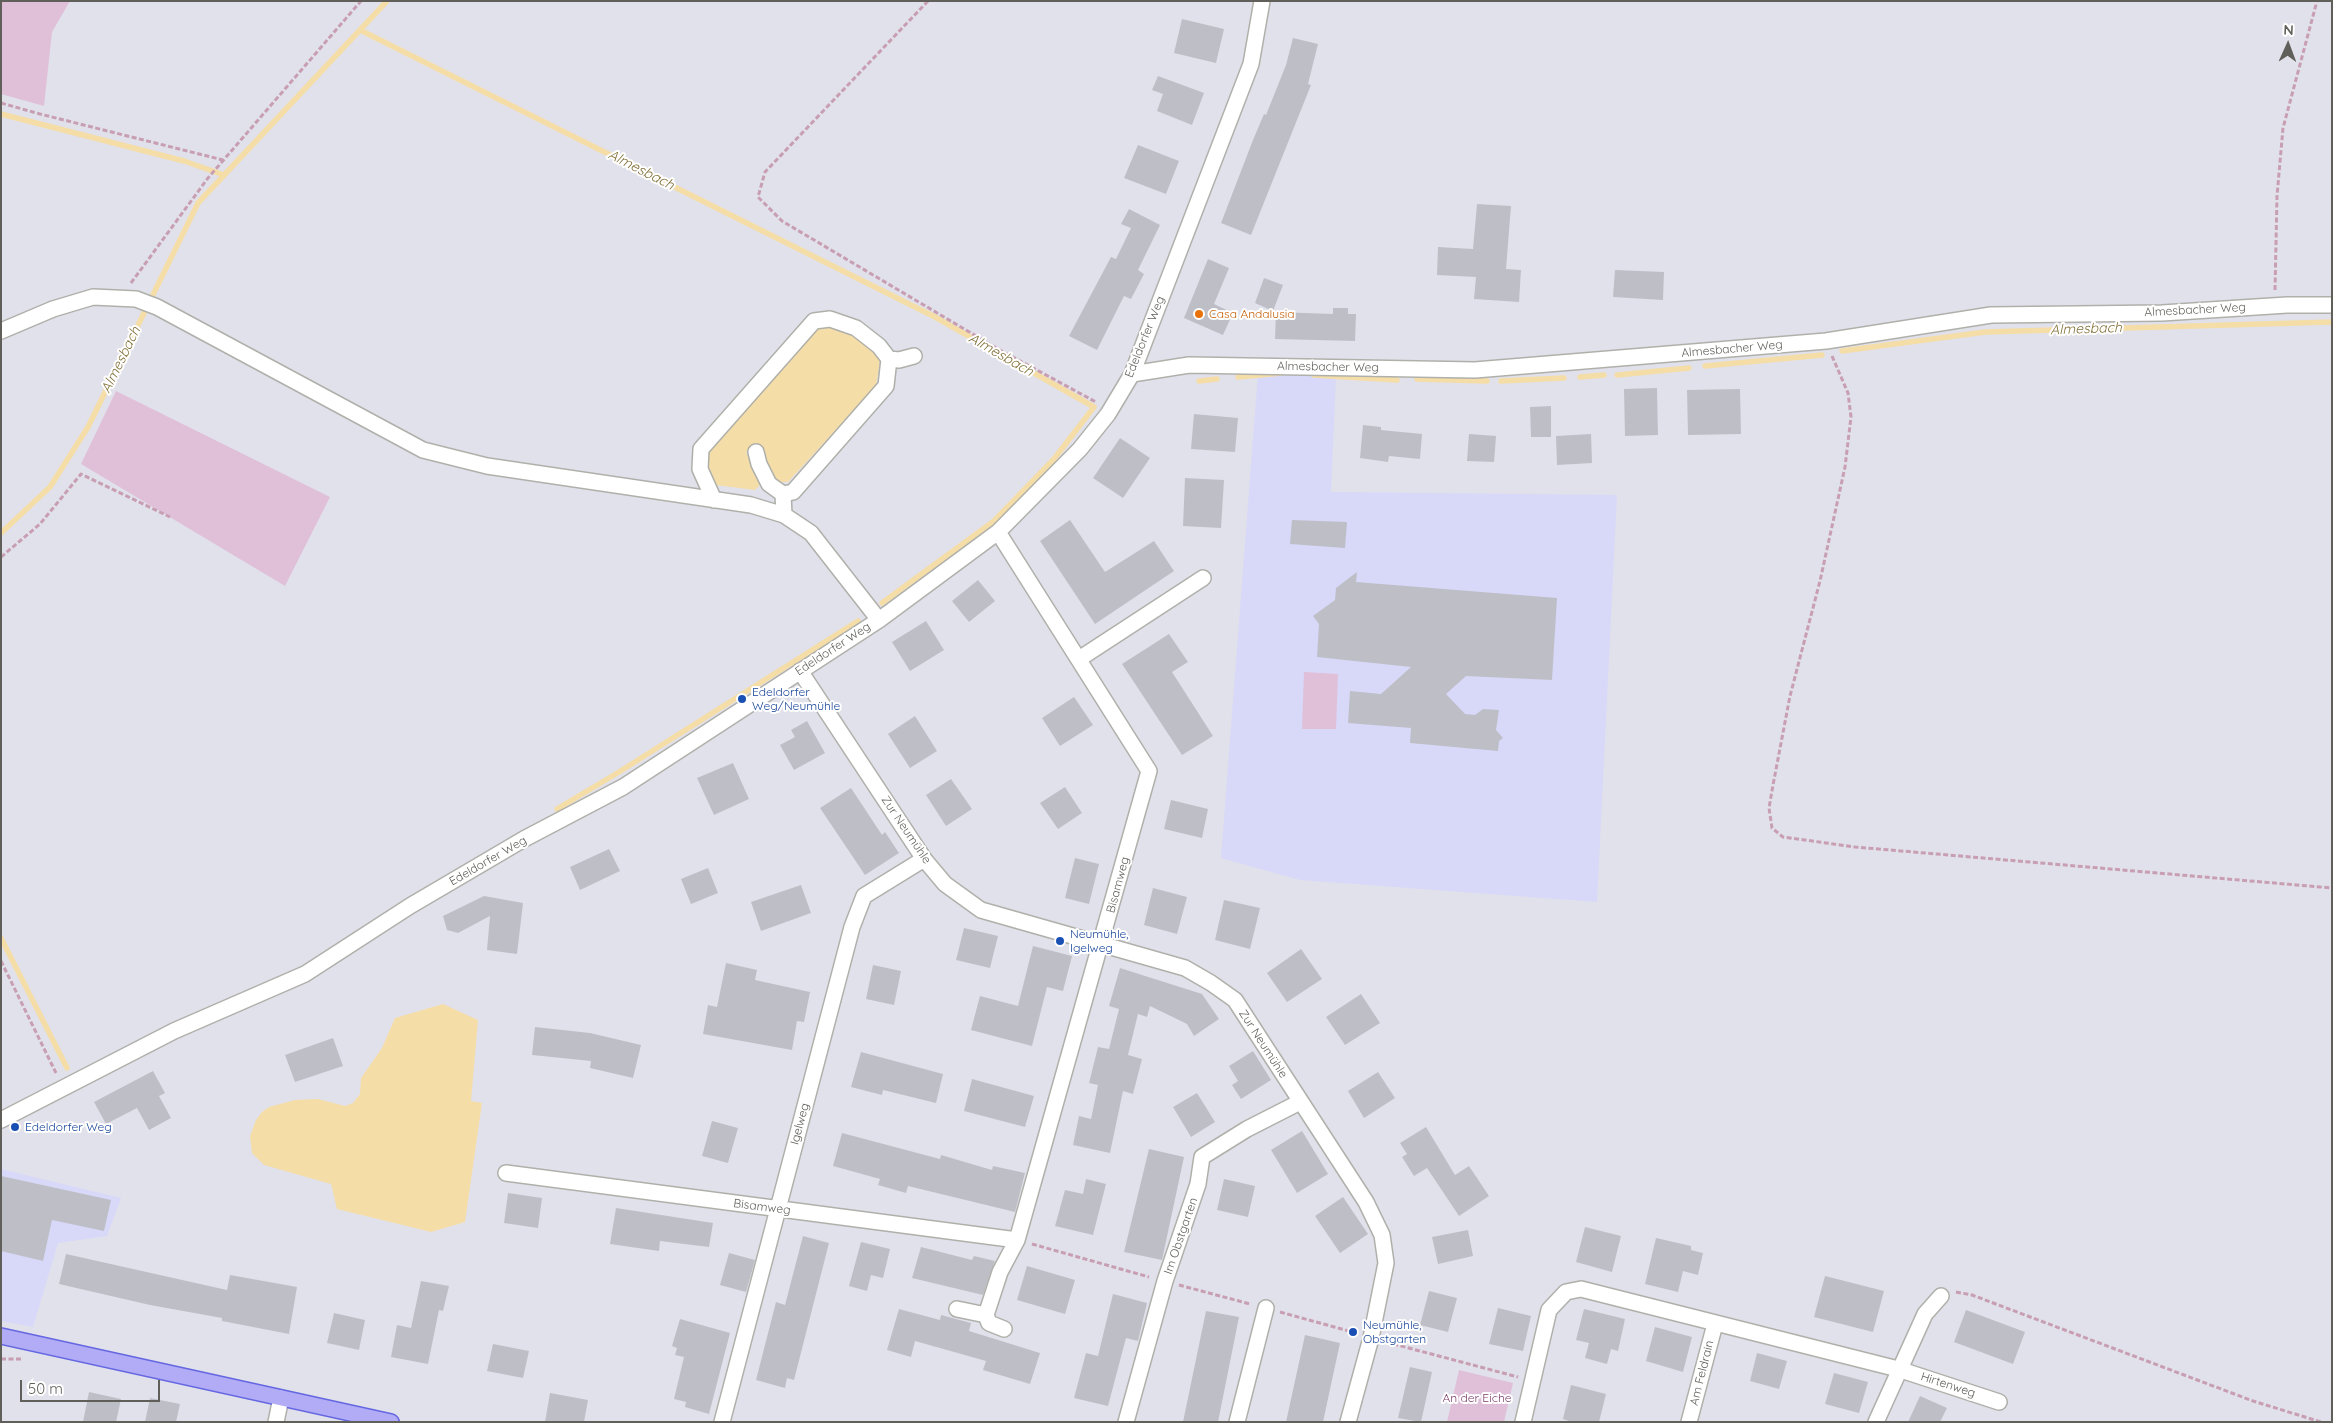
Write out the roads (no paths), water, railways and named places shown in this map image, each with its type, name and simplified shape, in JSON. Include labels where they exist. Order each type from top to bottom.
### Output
[{"type":"main road","points":[[1,1336],[391,1422]]},
{"type":"street","name":"Edeldorfer Weg","points":[[1,1120],[174,1031],[305,974],[410,906],[524,839],[622,787],[879,620],[998,532],[1080,449],[1110,410],[1132,374],[1252,64],[1262,1]]},
{"type":"street","points":[[1,331],[53,309],[93,298],[129,298],[157,307],[423,450],[486,466],[751,505],[784,515],[811,533],[849,579],[879,620]]},
{"type":"street","name":"Almesbacher Weg","points":[[1132,374],[1189,366],[1475,370],[1826,341],[1991,315],[2162,314],[2274,305],[2332,305]]},
{"type":"street","points":[[714,500],[700,468],[701,449],[814,321],[830,318],[856,328],[878,346],[889,359],[899,360],[914,356]]},
{"type":"street","points":[[756,452],[759,464],[770,484],[783,494],[793,492],[886,386],[889,359]]},
{"type":"street","points":[[783,494],[784,515]]},
{"type":"street","name":"Bisamweg","points":[[986,1315],[1000,1272],[1017,1240],[1149,771],[998,532]]},
{"type":"street","points":[[1080,659],[1203,578]]},
{"type":"street","name":"Zur Neumühle","points":[[800,671],[924,859],[945,884],[981,910],[1185,968],[1235,1000],[1366,1202],[1382,1235],[1386,1263],[1371,1338],[1348,1422]]},
{"type":"street","name":"Igelweg","points":[[722,1422],[852,927],[864,896],[924,859]]},
{"type":"street","name":"Im Obstgarten","points":[[1126,1422],[1165,1281],[1198,1184],[1202,1157],[1246,1129],[1300,1102]]},
{"type":"street","name":"Bisamweg","points":[[506,1173],[1017,1240]]},
{"type":"street","points":[[1522,1422],[1550,1310],[1566,1292],[1581,1289],[1898,1369]]},
{"type":"street","points":[[1876,1422],[1898,1369],[1925,1314],[1941,1296]]},
{"type":"street","points":[[956,1308],[986,1315],[989,1323],[1004,1330]]},
{"type":"street","points":[[1237,1422],[1266,1308]]},
{"type":"street","name":"Am Feldrain","points":[[1690,1422],[1714,1324]]},
{"type":"street","name":"Hirtenweg","points":[[1898,1369],[1998,1402]]},
{"type":"street","points":[[276,1422],[281,1398]]},
{"type":"waterway","name":"Almesbach","points":[[1,533],[50,487],[88,427],[198,203],[387,1]]},
{"type":"waterway","name":"Almesbach","points":[[360,30],[935,317],[1094,407],[1054,459],[994,521],[882,603]]},
{"type":"waterway","name":"Almesbach","points":[[1,114],[184,161],[224,175]]},
{"type":"waterway","name":"Almesbach","points":[[1842,351],[1985,332],[2332,322]]},
{"type":"waterway","name":"Almesbach","points":[[1705,366],[1822,355]]},
{"type":"waterway","name":"Almesbach","points":[[1617,375],[1689,368]]},
{"type":"waterway","name":"Almesbach","points":[[1238,377],[1282,373]]},
{"type":"waterway","name":"Almesbach","points":[[1314,375],[1397,380]]},
{"type":"waterway","name":"Almesbach","points":[[1580,377],[1604,375]]},
{"type":"waterway","name":"Almesbach","points":[[1501,381],[1564,378]]},
{"type":"waterway","name":"Almesbach","points":[[1199,381],[1217,379]]},
{"type":"waterway","name":"Almesbach","points":[[1417,379],[1487,381]]},
{"type":"waterway","points":[[557,809],[858,621]]},
{"type":"waterway","points":[[1,938],[67,1068]]},
{"type":"place","name":"Casa Andalusia","points":[[1199,314]]},
{"type":"place","name":"Edeldorfer Weg/Neumühle","points":[[742,699]]},
{"type":"place","name":"Neumühle, Igelweg","points":[[1060,941]]},
{"type":"place","name":"Edeldorfer Weg","points":[[15,1127]]},
{"type":"place","name":"Neumühle, Obstgarten","points":[[1353,1332]]},
{"type":"park label","name":"An der Eiche","points":[[1477,1398]]}]
